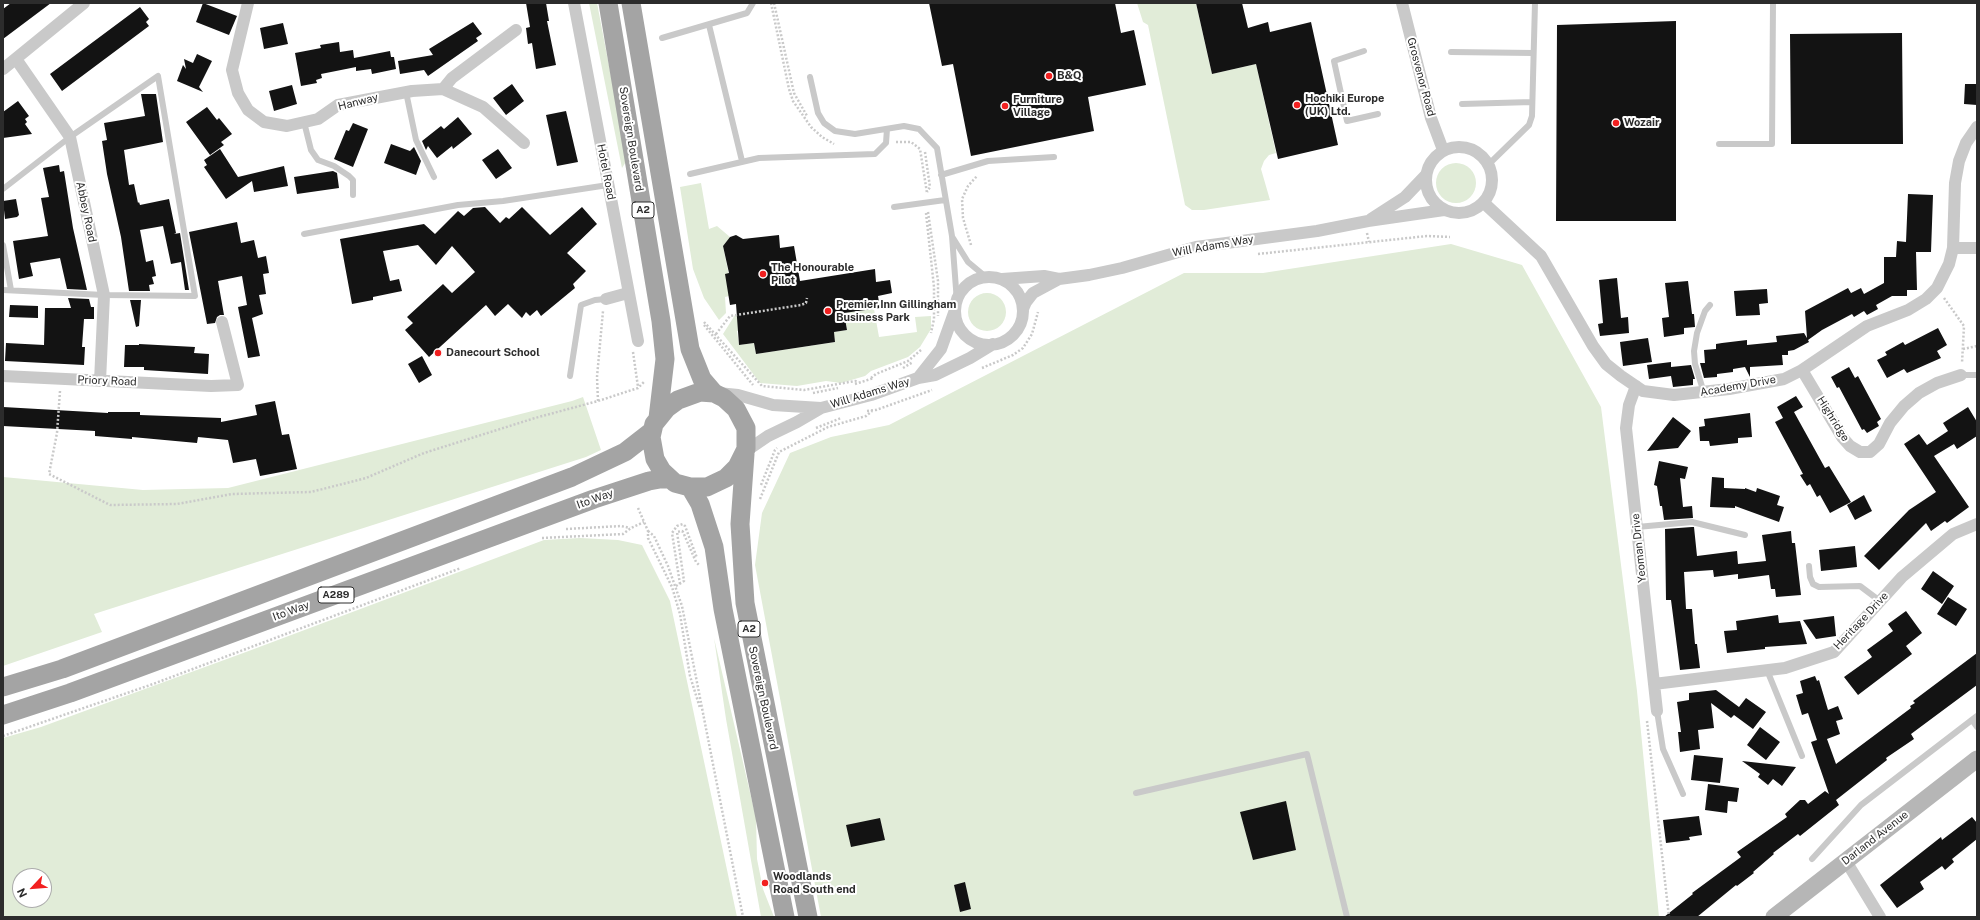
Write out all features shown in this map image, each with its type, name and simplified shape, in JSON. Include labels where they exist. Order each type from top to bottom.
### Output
[{"type":"main road","name":"Sovereign Boulevard","points":[[608,3],[663,341],[665,369],[655,424]]},
{"type":"main road","name":"Sovereign Boulevard","points":[[631,3],[690,349],[702,379],[714,393]]},
{"type":"main road","points":[[700,392],[714,393],[732,404],[742,419],[746,431],[745,452],[737,468],[722,480],[706,487],[690,487],[670,480],[655,459],[652,445],[655,424],[667,408],[684,397],[700,392]]},
{"type":"main road","name":"A289","points":[[3,687],[62,668],[572,478],[626,452],[655,424]]},
{"type":"main road","name":"Sovereign Boulevard","points":[[745,452],[740,524],[744,603],[808,917]]},
{"type":"main road","name":"Ito Way","points":[[3,715],[70,694],[594,499],[649,481],[660,479],[670,480]]},
{"type":"main road","name":"Sovereign Boulevard","points":[[690,487],[700,504],[714,547],[723,609],[785,917]]},
{"type":"street","points":[[3,69],[16,60],[84,3]]},
{"type":"street","name":"Hanway","points":[[248,3],[232,70],[238,93],[248,110],[264,122],[287,126],[318,119],[338,105],[406,92],[443,89],[483,107],[524,143]]},
{"type":"street","name":"Hotel Road","points":[[574,3],[638,341]]},
{"type":"street","name":"Grosvenor Road","points":[[1402,3],[1431,118],[1443,150]]},
{"type":"street","points":[[443,89],[452,78],[516,30]]},
{"type":"street","name":"Abbey Road","points":[[16,60],[70,137],[104,295],[100,381]]},
{"type":"street","name":"Academy Drive","points":[[1484,203],[1541,256],[1593,346],[1606,364],[1643,391],[1674,395],[1704,393],[1784,379],[1802,370],[1867,326],[1908,310],[1926,299],[1937,288],[1949,264],[1953,248],[1955,183],[1959,161],[1966,143],[1977,127]]},
{"type":"street","points":[[1453,147],[1464,147],[1474,150],[1489,164],[1492,174],[1490,194],[1484,203],[1475,210],[1465,213],[1454,213],[1444,210],[1435,204],[1429,196],[1426,186],[1426,175],[1429,165],[1443,150],[1453,147]]},
{"type":"street","name":"Will Adams Way","points":[[1368,221],[1405,196],[1426,175]]},
{"type":"street","name":"Will Adams Way","points":[[1002,279],[1044,276],[1059,278],[1111,271],[1172,252],[1201,245],[1316,231],[1368,221],[1444,210]]},
{"type":"street","points":[[1953,248],[1977,248]]},
{"type":"street","points":[[986,277],[1002,279],[1012,285],[1017,291],[1023,309],[1022,321],[1016,332],[1006,340],[993,344],[981,343],[966,334],[957,319],[957,305],[968,285],[973,281],[986,277]]},
{"type":"street","name":"Will Adams Way","points":[[1023,309],[1033,293],[1059,278]]},
{"type":"street","points":[[606,299],[628,293]]},
{"type":"street","name":"Will Adams Way","points":[[918,378],[941,349],[957,305]]},
{"type":"street","name":"Priory Road","points":[[3,376],[60,380],[238,386],[222,322]]},
{"type":"street","name":"Will Adams Way","points":[[745,452],[768,436],[821,408],[871,395],[918,378],[934,375],[956,366],[993,344]]},
{"type":"street","name":"Highridge","points":[[1802,370],[1842,437],[1850,446],[1860,452],[1870,452],[1879,444],[1890,423],[1904,406],[1919,393],[1937,383],[1961,376]]},
{"type":"street","name":"Yeoman Drive","points":[[1636,386],[1629,405],[1626,428],[1657,711]]},
{"type":"street","name":"Will Adams Way","points":[[714,393],[738,395],[773,405],[821,408]]},
{"type":"street","name":"Heritage Drive","points":[[1654,684],[1785,668],[1834,652],[1902,577],[1953,534],[1977,524]]},
{"type":"street","name":"Darland Avenue","points":[[1774,917],[1977,759]]},
{"type":"street","points":[[1846,861],[1880,917]]},
{"type":"lane","points":[[662,38],[747,13],[753,3]]},
{"type":"lane","points":[[1489,164],[1529,125],[1532,116],[1535,3]]},
{"type":"lane","points":[[1719,144],[1772,144],[1773,3]]},
{"type":"lane","points":[[710,25],[742,162]]},
{"type":"lane","points":[[1364,51],[1334,61],[1347,121],[1378,114]]},
{"type":"lane","points":[[1451,52],[1533,53]]},
{"type":"lane","points":[[3,189],[70,137],[158,76],[195,296],[104,295],[3,290]]},
{"type":"lane","points":[[810,77],[818,113],[822,120],[830,128],[840,132],[856,134],[904,126],[919,129],[937,148],[952,236],[957,305]]},
{"type":"lane","points":[[406,92],[416,140],[434,177]]},
{"type":"lane","points":[[1462,104],[1532,102]]},
{"type":"lane","points":[[304,122],[311,150],[318,160],[334,166],[353,180],[353,195]]},
{"type":"lane","points":[[690,174],[758,158],[875,154],[886,143],[887,129]]},
{"type":"lane","points":[[941,175],[988,161],[1054,157]]},
{"type":"lane","points":[[304,234],[458,205],[503,201],[608,185]]},
{"type":"lane","points":[[894,206],[945,200]]},
{"type":"lane","points":[[952,236],[968,262],[986,277]]},
{"type":"lane","points":[[3,245],[11,290]]},
{"type":"lane","points":[[570,376],[581,305],[595,300],[606,299]]},
{"type":"lane","points":[[1704,393],[1695,364],[1694,351],[1697,333],[1705,311],[1710,305]]},
{"type":"lane","points":[[1961,376],[1977,375]]},
{"type":"lane","points":[[1637,527],[1692,522],[1744,535]]},
{"type":"lane","points":[[1809,566],[1810,578],[1813,584],[1820,587],[1860,586],[1880,601]]},
{"type":"lane","points":[[1767,670],[1802,756]]},
{"type":"lane","points":[[1657,711],[1664,749],[1683,794]]},
{"type":"lane","points":[[1812,859],[1861,805],[1974,718],[1977,727]]},
{"type":"lane","points":[[1136,792],[1307,754],[1347,917]]},
{"type":"path","points":[[906,137],[918,142]]},
{"type":"path","points":[[896,138],[892,142],[907,141],[919,148],[922,153],[927,192],[926,213],[932,270],[934,311],[930,337]]},
{"type":"path","points":[[921,144],[926,154],[930,186],[927,192]]},
{"type":"path","points":[[968,262],[977,254],[971,246],[966,232],[962,199],[970,182],[981,174]]},
{"type":"path","points":[[927,210],[929,213],[936,270],[938,314],[934,337]]},
{"type":"path","points":[[1254,254],[1427,236],[1450,237]]},
{"type":"path","points":[[932,270],[954,268]]},
{"type":"path","points":[[1937,288],[1964,326],[1961,376]]},
{"type":"path","points":[[716,334],[730,316],[801,305],[806,303],[807,298]]},
{"type":"path","points":[[598,401],[597,377],[603,312],[606,299]]},
{"type":"path","points":[[980,369],[1010,356],[1023,348],[1032,334],[1040,307]]},
{"type":"path","points":[[756,387],[705,328],[704,322],[763,387],[804,390],[854,381],[859,382]]},
{"type":"path","points":[[60,380],[57,432],[49,474],[110,505],[177,504],[232,494],[312,492],[366,478],[424,454],[535,418],[598,401],[638,388],[632,343],[638,341]]},
{"type":"path","points":[[1963,349],[1977,346]]},
{"type":"path","points":[[870,379],[875,374],[908,361],[923,348]]},
{"type":"path","points":[[898,371],[924,353]]},
{"type":"path","points":[[802,394],[841,388],[877,378]]},
{"type":"path","points":[[861,413],[874,411],[935,389]]},
{"type":"path","points":[[757,505],[779,452],[828,427],[866,416],[874,411]]},
{"type":"path","points":[[811,431],[844,417]]},
{"type":"path","points":[[759,491],[774,450],[779,447]]},
{"type":"path","points":[[638,508],[648,531],[648,538],[674,595],[684,638],[690,676],[704,720]]},
{"type":"path","points":[[538,539],[557,536],[623,534],[631,528],[644,522]]},
{"type":"path","points":[[676,586],[680,584],[684,581],[677,532],[682,530],[684,532],[696,562],[699,565],[683,524],[677,526],[672,533],[680,584]]},
{"type":"path","points":[[648,531],[654,536],[676,586],[684,616],[743,917]]},
{"type":"path","points":[[3,736],[153,684],[467,566]]},
{"type":"path","points":[[1657,711],[1646,718],[1669,917]]},
{"type":"green space","points":[[589,3],[597,3],[627,160],[622,168]]},
{"type":"green space","points":[[1137,3],[1196,3],[1212,74],[1256,64],[1276,153],[1269,155],[1264,161],[1261,169],[1270,200],[1204,210],[1192,210],[1185,205],[1148,25],[1143,22]]},
{"type":"green space","points":[[1452,163],[1460,163],[1467,166],[1473,172],[1476,183],[1473,194],[1467,200],[1460,203],[1452,203],[1445,200],[1439,194],[1436,187],[1436,179],[1439,172],[1445,166]]},
{"type":"green space","points":[[701,183],[709,229],[717,226],[730,237],[723,246],[733,295],[725,297],[726,313],[719,320],[704,298],[693,269],[680,187]]},
{"type":"green space","points":[[1451,244],[1522,265],[1601,407],[1637,691],[1659,917],[821,917],[755,565],[762,513],[790,453],[831,437],[889,425],[1184,273],[1263,273]]},
{"type":"green space","points":[[983,293],[991,293],[1001,298],[1005,305],[1005,319],[1001,326],[991,331],[983,331],[973,326],[971,323],[968,316],[968,308],[973,298],[976,296]]},
{"type":"green space","points":[[874,309],[879,337],[917,332],[915,317],[931,316],[931,329],[920,347],[908,357],[871,371],[865,376],[841,383],[826,381],[797,386],[760,383],[723,334],[735,315],[751,313],[753,328],[737,331],[739,345],[754,343],[756,354],[835,342],[834,332],[847,330],[844,313]]},
{"type":"green space","points":[[583,397],[601,450],[586,457],[94,614],[102,632],[3,666],[3,477],[143,490],[228,488]]},
{"type":"green space","points":[[580,538],[618,540],[642,545],[670,601],[737,917],[3,917],[3,738],[41,727],[544,540]]},
{"type":"green space","points":[[714,638],[756,818],[757,859],[763,889],[774,917],[761,917],[726,719]]},
{"type":"building","points":[[11,3],[51,3],[3,39],[3,9]]},
{"type":"building","points":[[203,3],[237,16],[229,35],[196,22]]},
{"type":"building","points":[[526,3],[546,3],[549,21],[547,21],[556,65],[536,69],[532,43],[528,44],[526,28],[530,27]]},
{"type":"building","name":"B&Q","points":[[929,3],[1115,3],[1121,33],[1134,30],[1146,85],[1088,97],[1094,131],[971,156],[953,64],[942,66]]},
{"type":"building","name":"Hochiki Europe (UK) Ltd.","points":[[1196,3],[1242,3],[1248,28],[1268,22],[1270,32],[1311,22],[1338,145],[1278,159],[1256,64],[1212,74]]},
{"type":"building","points":[[140,7],[149,19],[146,22],[149,26],[62,91],[50,74]]},
{"type":"building","name":"Wozair","points":[[1676,21],[1676,221],[1556,221],[1557,25]]},
{"type":"building","points":[[473,22],[482,34],[476,38],[478,41],[428,76],[424,70],[400,74],[398,61],[433,55],[429,49]]},
{"type":"building","points":[[283,23],[288,44],[264,49],[260,28]]},
{"type":"building","points":[[1902,33],[1903,144],[1791,144],[1790,34]]},
{"type":"building","points":[[339,42],[340,52],[353,50],[354,58],[390,51],[391,57],[394,57],[396,69],[372,74],[371,69],[356,71],[356,67],[321,74],[322,78],[316,80],[317,83],[301,86],[295,53],[321,48],[320,45]]},
{"type":"building","points":[[197,54],[212,61],[199,87],[203,92],[177,81],[183,65],[186,69],[184,59],[193,63]]},
{"type":"building","points":[[512,84],[524,101],[506,115],[493,98]]},
{"type":"building","points":[[1965,84],[1977,84],[1977,105],[1964,104]]},
{"type":"building","points":[[292,85],[297,104],[274,111],[269,91]]},
{"type":"building","points":[[141,94],[156,94],[163,142],[124,150],[129,185],[134,184],[138,203],[139,202],[140,205],[169,199],[176,233],[174,234],[180,233],[189,290],[185,290],[181,262],[171,264],[163,226],[140,230],[146,262],[153,260],[156,276],[152,277],[154,284],[149,285],[150,291],[129,291],[121,237],[107,174],[102,141],[107,140],[104,123],[145,116]]},
{"type":"building","points":[[18,101],[29,116],[25,119],[27,122],[25,124],[32,134],[3,138],[3,112]]},
{"type":"building","points":[[207,107],[217,120],[219,118],[232,134],[221,142],[224,145],[210,155],[186,122]]},
{"type":"building","points":[[566,111],[578,162],[557,166],[546,115]]},
{"type":"building","points":[[458,117],[472,134],[453,149],[452,146],[437,158],[428,146],[426,150],[422,141],[441,126],[444,129]]},
{"type":"building","points":[[353,123],[368,129],[353,167],[334,159],[346,130],[349,131]]},
{"type":"building","points":[[391,144],[410,151],[414,147],[421,161],[416,175],[384,163]]},
{"type":"building","points":[[220,149],[238,177],[284,166],[288,186],[254,192],[252,181],[226,199],[204,167],[207,165],[204,160]]},
{"type":"building","points":[[498,149],[512,168],[496,179],[482,160]]},
{"type":"building","points":[[59,165],[60,172],[64,171],[73,228],[87,290],[67,289],[60,258],[30,263],[33,276],[19,279],[13,241],[48,236],[41,198],[49,197],[43,168]]},
{"type":"building","points":[[333,171],[337,173],[339,188],[297,194],[294,177]]},
{"type":"building","points":[[1908,194],[1933,195],[1931,252],[1916,252],[1917,290],[1907,290],[1907,296],[1892,296],[1876,305],[1878,309],[1867,315],[1864,311],[1854,317],[1852,314],[1822,330],[1808,340],[1809,342],[1794,350],[1788,351],[1788,355],[1782,355],[1783,365],[1750,367],[1750,377],[1745,367],[1733,369],[1733,372],[1717,374],[1717,377],[1704,378],[1700,363],[1705,363],[1704,350],[1716,349],[1716,344],[1747,340],[1747,345],[1777,342],[1776,336],[1804,333],[1807,338],[1805,311],[1848,288],[1851,293],[1861,288],[1864,294],[1884,283],[1884,257],[1896,257],[1897,241],[1906,242]]},
{"type":"building","points":[[16,199],[19,215],[17,217],[5,219],[3,201]]},
{"type":"building","points":[[485,207],[500,223],[506,217],[509,219],[522,207],[550,235],[582,207],[597,224],[567,253],[586,271],[573,284],[575,288],[541,316],[537,310],[530,316],[526,312],[522,318],[508,304],[495,316],[486,305],[429,357],[405,330],[413,323],[407,317],[443,284],[452,293],[475,272],[452,246],[436,265],[418,245],[383,251],[390,281],[399,279],[402,291],[373,297],[373,300],[352,304],[340,239],[424,224],[435,234],[458,211],[464,216],[473,208]]},
{"type":"building","points":[[237,222],[241,243],[254,240],[258,258],[266,256],[269,273],[263,274],[266,294],[259,295],[263,314],[252,318],[260,356],[248,358],[238,307],[247,305],[242,276],[218,281],[224,315],[217,317],[215,323],[207,324],[189,232]]},
{"type":"building","points":[[736,235],[743,239],[779,235],[780,248],[794,246],[800,281],[875,269],[876,282],[890,280],[892,293],[878,296],[880,308],[844,313],[847,330],[834,332],[835,342],[756,354],[754,343],[739,345],[736,304],[730,305],[725,274],[729,273],[723,246],[730,237]]},
{"type":"building","points":[[1617,278],[1621,318],[1628,317],[1629,333],[1600,336],[1598,324],[1603,323],[1599,280]]},
{"type":"building","points":[[1688,281],[1695,327],[1684,328],[1684,334],[1664,337],[1662,318],[1669,317],[1665,283]]},
{"type":"building","points":[[1767,289],[1768,303],[1759,304],[1760,315],[1736,316],[1734,291]]},
{"type":"building","points":[[68,298],[89,299],[91,307],[94,307],[94,319],[84,319],[82,347],[85,347],[84,365],[5,361],[6,343],[44,345],[45,308],[71,308]]},
{"type":"building","points":[[130,300],[141,300],[139,326],[136,327]]},
{"type":"building","points":[[10,305],[38,306],[38,318],[9,317]]},
{"type":"building","points":[[1938,328],[1947,345],[1937,351],[1941,358],[1907,373],[1904,369],[1887,378],[1877,360],[1887,355],[1885,352],[1903,342],[1905,345]]},
{"type":"building","points":[[1648,338],[1652,362],[1623,366],[1620,342]]},
{"type":"building","points":[[139,344],[195,347],[194,353],[209,354],[208,374],[144,370],[144,367],[124,367],[125,345]]},
{"type":"building","points":[[422,356],[432,375],[419,383],[408,364]]},
{"type":"building","points":[[1671,362],[1671,367],[1691,365],[1695,379],[1693,379],[1693,385],[1673,387],[1671,376],[1649,379],[1647,365]]},
{"type":"building","points":[[1849,367],[1855,378],[1858,376],[1881,419],[1877,422],[1879,426],[1867,433],[1864,429],[1862,430],[1839,387],[1837,388],[1831,377]]},
{"type":"building","points":[[1796,396],[1803,407],[1794,412],[1825,468],[1829,466],[1851,502],[1830,513],[1820,495],[1817,497],[1810,484],[1807,486],[1800,475],[1803,474],[1775,422],[1783,418],[1777,407]]},
{"type":"building","points":[[275,401],[282,435],[289,434],[297,469],[260,476],[256,459],[233,463],[228,440],[198,437],[197,443],[132,437],[132,439],[95,436],[95,431],[3,426],[3,407],[108,413],[140,412],[140,415],[221,418],[221,422],[257,415],[255,405]]},
{"type":"building","points":[[1968,407],[1977,422],[1977,436],[1957,449],[1954,444],[1934,456],[1969,507],[1947,523],[1945,521],[1931,531],[1926,523],[1879,570],[1864,556],[1909,510],[1936,492],[1904,444],[1919,434],[1927,445],[1948,431],[1943,423]]},
{"type":"building","points":[[1750,413],[1752,437],[1738,438],[1738,443],[1710,446],[1709,441],[1700,441],[1699,427],[1705,426],[1704,419]]},
{"type":"building","points":[[1673,417],[1691,431],[1678,448],[1647,451]]},
{"type":"building","points":[[1659,461],[1688,467],[1685,479],[1680,478],[1683,507],[1692,506],[1693,518],[1664,520],[1657,486],[1654,485]]},
{"type":"building","points":[[1712,477],[1724,478],[1724,488],[1745,488],[1756,492],[1757,488],[1780,496],[1777,505],[1784,507],[1779,522],[1735,506],[1735,508],[1710,507]]},
{"type":"building","points":[[1864,495],[1872,511],[1855,520],[1847,505]]},
{"type":"building","points":[[1694,527],[1697,556],[1737,551],[1738,564],[1766,561],[1762,535],[1791,531],[1792,543],[1795,543],[1801,595],[1776,597],[1775,589],[1771,589],[1769,575],[1738,579],[1738,574],[1714,577],[1713,570],[1684,572],[1686,609],[1692,609],[1695,644],[1697,644],[1700,668],[1680,670],[1671,600],[1666,600],[1665,529]]},
{"type":"building","points":[[1855,546],[1857,567],[1821,571],[1819,550]]},
{"type":"building","points":[[1933,571],[1954,586],[1942,604],[1921,589]]},
{"type":"building","points":[[1948,597],[1967,609],[1956,626],[1937,614]]},
{"type":"building","points":[[1906,611],[1922,633],[1906,646],[1912,654],[1858,695],[1844,677],[1872,657],[1867,650],[1893,631],[1888,624]]},
{"type":"building","points":[[1778,615],[1779,623],[1800,621],[1807,644],[1765,647],[1765,649],[1727,653],[1724,631],[1737,630],[1736,621]]},
{"type":"building","points":[[1834,616],[1836,636],[1816,639],[1803,620]]},
{"type":"building","points":[[1977,653],[1977,685],[1911,734],[1914,739],[1886,758],[1887,760],[1836,800],[1839,805],[1800,836],[1798,834],[1773,853],[1774,854],[1753,872],[1754,873],[1737,886],[1736,885],[1697,917],[1664,917],[1693,894],[1692,893],[1741,857],[1737,852],[1787,817],[1785,814],[1800,800],[1805,800],[1808,804],[1825,791],[1829,794],[1811,742],[1817,740],[1808,713],[1802,715],[1796,695],[1803,693],[1800,681],[1815,676],[1817,681],[1819,680],[1828,710],[1838,706],[1843,719],[1836,721],[1840,734],[1827,739],[1836,764],[1911,708],[1910,706],[1915,703],[1913,701]]},
{"type":"building","points":[[1716,690],[1739,707],[1746,698],[1766,712],[1753,729],[1734,715],[1731,718],[1711,703],[1714,728],[1698,730],[1700,749],[1680,752],[1678,732],[1681,732],[1677,702],[1689,700],[1689,693]]},
{"type":"building","points":[[1760,727],[1780,742],[1766,760],[1747,745]]},
{"type":"building","points":[[1694,755],[1723,758],[1720,783],[1691,780]]},
{"type":"building","points":[[1742,761],[1796,767],[1782,786],[1773,779],[1768,785],[1758,777],[1760,774]]},
{"type":"building","points":[[1708,784],[1739,788],[1737,802],[1728,801],[1727,813],[1705,810]]},
{"type":"building","points":[[1286,801],[1296,850],[1253,860],[1240,812]]},
{"type":"building","points":[[1699,816],[1702,835],[1689,837],[1690,840],[1666,843],[1663,820]]},
{"type":"building","points":[[1972,817],[1977,823],[1977,839],[1952,859],[1954,862],[1945,870],[1942,866],[1920,882],[1924,889],[1897,908],[1880,885],[1941,837],[1942,840]]},
{"type":"building","points":[[880,818],[885,840],[851,847],[846,825]]},
{"type":"building","points":[[965,882],[971,909],[960,912],[954,885]]},
{"type":"place","name":"B&Q","points":[[1049,76]]},
{"type":"place","name":"Hochiki Europe (UK) Ltd.","points":[[1297,105]]},
{"type":"place","name":"Furniture Village","points":[[1005,106]]},
{"type":"place","name":"Wozair","points":[[1616,123]]},
{"type":"place","name":"The Honourable Pilot","points":[[763,274]]},
{"type":"place","name":"Premier Inn Gillingham Business Park","points":[[828,311]]},
{"type":"place","name":"Danecourt School","points":[[438,353]]},
{"type":"place","name":"Woodlands Road South end","points":[[765,883]]}]
